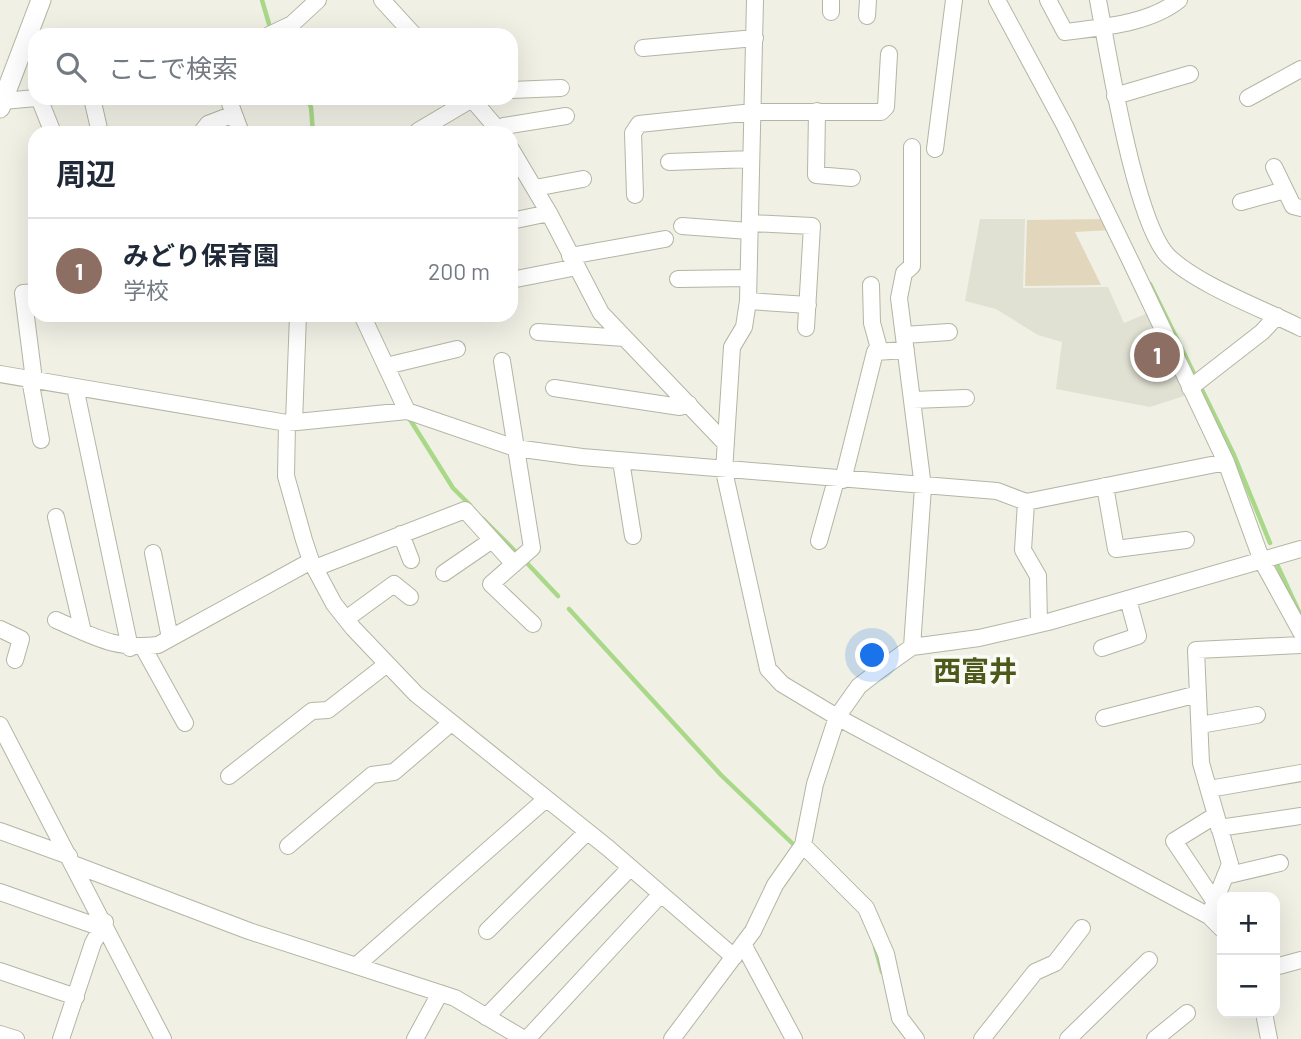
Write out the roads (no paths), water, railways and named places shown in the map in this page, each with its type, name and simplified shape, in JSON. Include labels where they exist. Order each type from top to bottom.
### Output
[{"type":"street","points":[[30,28],[41,0]]},
{"type":"street","points":[[284,28],[292,24],[302,7],[318,0]]},
{"type":"street","points":[[382,0],[408,28]]},
{"type":"street","points":[[755,0],[748,301],[744,327],[732,347],[724,471],[768,669],[782,684],[837,717],[1212,909]]},
{"type":"street","points":[[935,149],[954,0]]},
{"type":"street","points":[[997,0],[1065,126],[1194,385],[1262,561],[1301,632]]},
{"type":"street","points":[[1048,0],[1065,32],[1103,27],[1164,13],[1180,0]]},
{"type":"street","points":[[1098,0],[1115,96],[1152,233],[1168,256],[1217,286],[1301,328]]},
{"type":"street","points":[[28,33],[2,98],[28,98]]},
{"type":"street","points":[[643,48],[755,38]]},
{"type":"street","points":[[635,195],[633,133],[639,124],[753,112],[881,112],[887,107],[889,54]]},
{"type":"street","points":[[1248,98],[1301,69]]},
{"type":"street","points":[[1115,96],[1190,75]]},
{"type":"street","points":[[518,90],[561,88]]},
{"type":"street","points":[[40,105],[50,126]]},
{"type":"street","points":[[94,105],[98,126]]},
{"type":"street","points":[[231,105],[238,126]]},
{"type":"street","points":[[426,126],[462,105]]},
{"type":"street","points":[[477,105],[496,126]]},
{"type":"street","points":[[817,111],[816,175],[852,178]]},
{"type":"street","points":[[206,126],[234,114]]},
{"type":"street","points":[[503,126],[566,116]]},
{"type":"street","points":[[912,148],[912,266],[904,273],[900,298],[923,487],[912,648]]},
{"type":"street","points":[[669,162],[751,159]]},
{"type":"street","points":[[518,161],[549,213],[601,313],[726,444]]},
{"type":"street","points":[[1274,167],[1293,206],[1301,208]]},
{"type":"street","points":[[534,188],[583,179]]},
{"type":"street","points":[[1241,202],[1285,190]]},
{"type":"street","points":[[518,220],[549,213]]},
{"type":"street","points":[[682,226],[812,226],[806,328]]},
{"type":"street","points":[[518,278],[573,261],[665,239]]},
{"type":"street","points":[[678,279],[747,278]]},
{"type":"street","points":[[871,285],[872,323],[880,352]]},
{"type":"street","points":[[28,293],[23,293],[41,440]]},
{"type":"street","points":[[748,301],[808,304]]},
{"type":"street","points":[[1194,385],[1262,332],[1276,316]]},
{"type":"street","points":[[298,322],[286,476],[313,565],[346,619],[387,664],[451,723],[733,951],[794,1039]]},
{"type":"street","points":[[365,322],[407,411]]},
{"type":"street","points":[[538,332],[625,338]]},
{"type":"street","points":[[819,541],[875,352],[949,332]]},
{"type":"street","points":[[386,366],[457,349]]},
{"type":"street","points":[[502,361],[532,548],[491,583],[533,624]]},
{"type":"street","points":[[0,374],[291,422],[407,411],[515,448],[724,471],[997,491],[1026,502],[1226,462]]},
{"type":"street","points":[[75,387],[136,647],[186,723]]},
{"type":"street","points":[[554,388],[680,408],[690,404]]},
{"type":"street","points":[[912,400],[966,398]]},
{"type":"street","points":[[621,461],[633,536]]},
{"type":"street","points":[[1105,485],[1116,550],[1186,540]]},
{"type":"street","points":[[1026,502],[1023,550],[1038,576],[1039,622]]},
{"type":"street","points":[[57,620],[83,632],[136,647],[158,645],[313,565],[465,510],[514,564]]},
{"type":"street","points":[[56,517],[83,632]]},
{"type":"street","points":[[401,534],[411,560]]},
{"type":"street","points":[[444,573],[492,540]]},
{"type":"street","points":[[678,1036],[803,845],[815,784],[837,717],[859,686],[912,648],[979,638],[1128,599],[1301,549]]},
{"type":"street","points":[[153,553],[170,638]]},
{"type":"street","points":[[346,619],[394,584],[410,597]]},
{"type":"street","points":[[1102,648],[1139,636],[1128,599]]},
{"type":"street","points":[[0,629],[21,639],[15,660]]},
{"type":"street","points":[[1212,909],[1230,864],[1201,763],[1196,650],[1301,645]]},
{"type":"street","points":[[229,776],[312,711],[328,710],[387,664]]},
{"type":"street","points":[[1104,718],[1198,694]]},
{"type":"street","points":[[1199,725],[1257,716]]},
{"type":"street","points":[[288,846],[372,775],[394,772],[451,723]]},
{"type":"street","points":[[0,724],[163,1039]]},
{"type":"street","points":[[1209,789],[1301,773]]},
{"type":"street","points":[[357,965],[546,799]]},
{"type":"street","points":[[1217,919],[1174,841],[1218,821],[1301,816]]},
{"type":"street","points":[[0,831],[249,931],[440,993],[526,1039],[661,894]]},
{"type":"street","points":[[487,932],[587,832]]},
{"type":"street","points":[[803,845],[866,908],[886,954],[900,1018],[916,1039]]},
{"type":"street","points":[[1225,876],[1280,863]]},
{"type":"street","points":[[486,1017],[631,868]]},
{"type":"street","points":[[0,892],[102,925]]},
{"type":"street","points":[[61,1039],[102,925]]},
{"type":"street","points":[[982,1039],[1035,972],[1055,963],[1082,929]]},
{"type":"street","points":[[1068,1039],[1149,960]]},
{"type":"street","points":[[1280,966],[1301,960]]},
{"type":"street","points":[[0,971],[76,997]]},
{"type":"street","points":[[415,1039],[440,993]]},
{"type":"street","points":[[1155,1039],[1187,1013]]},
{"type":"street","points":[[1265,1018],[1269,1039]]},
{"type":"street","points":[[0,1034],[16,1039]]},
{"type":"waterway","points":[[262,0],[269,24]]},
{"type":"waterway","points":[[310,105],[312,126]]},
{"type":"waterway","points":[[1150,284],[1234,455],[1270,543]]},
{"type":"waterway","points":[[409,418],[453,488],[470,505]]},
{"type":"waterway","points":[[483,519],[517,553]]},
{"type":"waterway","points":[[1275,560],[1301,616]]},
{"type":"waterway","points":[[525,561],[558,596]]},
{"type":"waterway","points":[[569,609],[721,775],[793,844]]},
{"type":"waterway","points":[[875,947],[882,972]]},
{"type":"place","name":"みどり保育園","points":[[1157,355]]},
{"type":"district","name":"西富井","points":[[975,670]]}]
